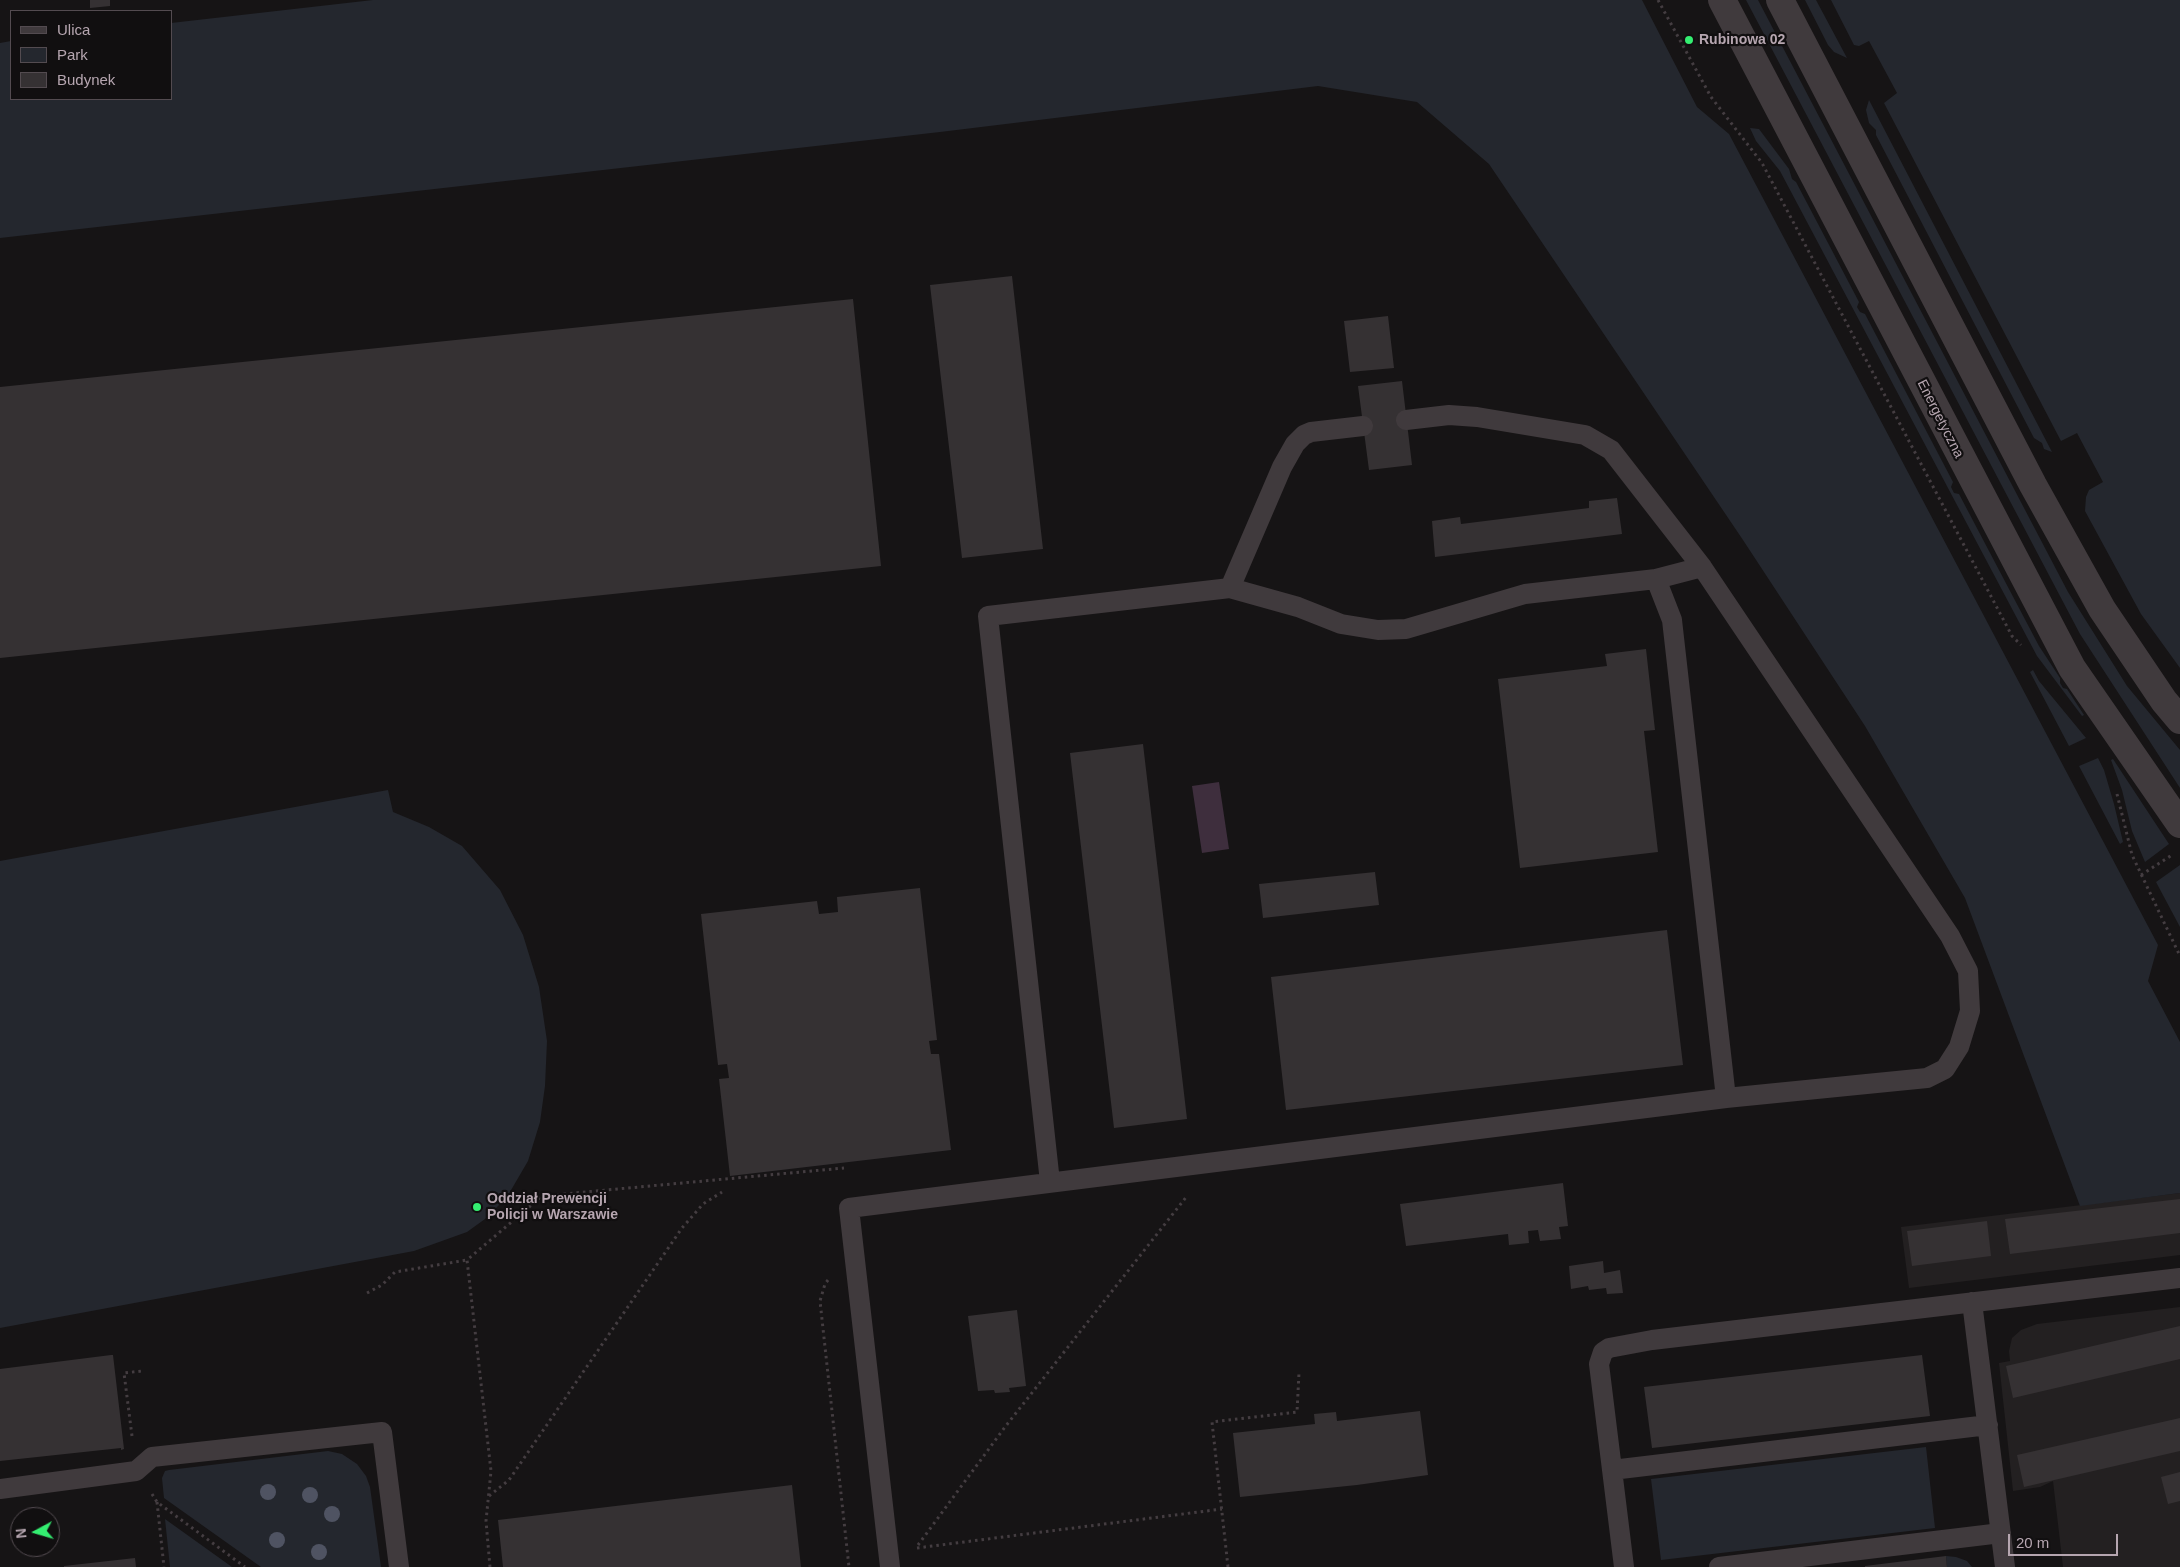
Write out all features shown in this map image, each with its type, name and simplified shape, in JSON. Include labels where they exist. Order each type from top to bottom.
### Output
[{"type":"street","name":"Energetyczna","points":[[1722,0],[2067,660],[2180,824]]},
{"type":"street","points":[[1780,0],[2029,477],[2102,610],[2164,701],[2180,720]]},
{"type":"lane","points":[[890,1567],[849,1208],[1726,1098],[1927,1078],[1945,1069],[1959,1047],[1970,1011],[1968,971],[1950,936],[1702,567],[1611,450],[1585,435],[1477,417],[1449,415],[1406,420]]},
{"type":"lane","points":[[1230,588],[1282,467],[1295,444],[1304,435],[1311,432],[1363,426]]},
{"type":"lane","points":[[1050,1182],[988,616],[1230,588],[1298,607],[1341,624],[1378,630],[1406,629],[1525,594],[1656,580],[1702,567]]},
{"type":"lane","points":[[1656,580],[1672,620],[1726,1098]]},
{"type":"lane","points":[[1624,1567],[1600,1364],[1602,1352],[1609,1348],[1620,1344],[2180,1278]]},
{"type":"lane","points":[[1972,1302],[2005,1567]]},
{"type":"lane","points":[[1612,1470],[1988,1426]]},
{"type":"lane","points":[[0,1488],[136,1471],[152,1457],[382,1432],[399,1567]]},
{"type":"lane","points":[[1719,1567],[2001,1533]]},
{"type":"path","points":[[1658,0],[1711,97],[1762,163],[2012,636]]},
{"type":"path","points":[[2180,850],[2141,875],[2180,956]]},
{"type":"path","points":[[1212,1163],[1005,1427],[916,1548],[1222,1509]]},
{"type":"path","points":[[367,1293],[382,1284],[395,1272],[467,1260],[542,1196],[844,1168]]},
{"type":"path","points":[[488,1496],[509,1480],[682,1228],[703,1204],[722,1192]]},
{"type":"path","points":[[849,1567],[820,1301],[825,1284],[854,1257]]},
{"type":"path","points":[[467,1260],[491,1471],[486,1521],[490,1567]]},
{"type":"path","points":[[1228,1567],[1212,1422],[1298,1412],[1299,1374]]},
{"type":"path","points":[[164,1567],[157,1502],[245,1567]]},
{"type":"shaded area","points":[[1219,782],[1229,849],[1202,853],[1192,786]]},
{"type":"shaded area","points":[[2180,1193],[2180,1255],[1909,1288],[1901,1227]]},
{"type":"shaded area","points":[[2180,1307],[2180,1567],[2063,1567],[2053,1481],[2040,1487],[2013,1491],[1999,1363],[2010,1361],[2009,1351],[2012,1338],[2021,1330],[2037,1324]]},
{"type":"green space","points":[[373,0],[1642,0],[1697,107],[1729,134],[2158,945],[2148,981],[2180,1042],[2180,1193],[2080,1206],[1965,898],[1865,726],[1743,540],[1489,164],[1417,102],[1318,86],[940,132],[0,238],[0,43],[10,41],[10,100],[172,100],[172,23]]},
{"type":"green space","points":[[1746,0],[1758,0],[2068,592],[2127,686],[2180,750],[2180,788],[2080,634]]},
{"type":"green space","points":[[1805,0],[1816,0],[1847,58],[1834,52],[1828,45]]},
{"type":"green space","points":[[1831,0],[2180,0],[2180,668],[2141,614],[2085,511],[2086,497],[2089,490],[2103,482],[2077,433],[2061,441],[1884,103],[1897,93],[1869,41],[1859,46],[1854,45]]},
{"type":"green space","points":[[1869,100],[2052,452],[2044,449],[2042,443],[2034,438],[1876,135],[1876,130],[1869,123],[1866,110]]},
{"type":"green space","points":[[1750,128],[1759,129],[1789,169],[1792,179],[1796,182],[1859,302],[1857,307],[1860,312],[1865,314],[1953,482],[1951,487],[1954,493],[1959,494],[2039,646],[2060,678],[2060,683],[2063,688],[2067,689],[2084,715],[2082,716],[2037,656],[1780,171],[1756,141]]},
{"type":"green space","points":[[2033,670],[2039,681],[2086,738],[2069,746],[2030,672]]},
{"type":"green space","points":[[2098,758],[2104,770],[2114,804],[2123,842],[2120,844],[2079,766]]},
{"type":"green space","points":[[2113,759],[2169,844],[2145,862],[2132,831],[2122,790],[2111,760]]},
{"type":"green space","points":[[388,790],[393,812],[429,827],[462,846],[500,890],[523,935],[539,987],[547,1041],[545,1086],[540,1122],[528,1161],[507,1197],[485,1219],[467,1232],[414,1251],[0,1328],[0,861]]},
{"type":"green space","points":[[2180,865],[2180,927],[2156,882]]},
{"type":"green space","points":[[1926,1447],[1935,1528],[1661,1560],[1651,1479]]},
{"type":"green space","points":[[328,1451],[342,1454],[357,1464],[366,1476],[370,1487],[381,1567],[261,1567],[164,1498],[162,1478],[165,1471]]},
{"type":"green space","points":[[165,1519],[232,1567],[170,1567]]},
{"type":"green space","points":[[1946,1556],[1967,1561],[1972,1567],[1947,1567]]},
{"type":"building","points":[[90,0],[110,0],[110,6],[90,8]]},
{"type":"building","points":[[1012,276],[1043,549],[962,558],[930,285]]},
{"type":"building","points":[[853,299],[881,566],[0,658],[0,387]]},
{"type":"building","points":[[1388,316],[1394,368],[1350,372],[1344,321]]},
{"type":"building","points":[[1402,381],[1412,465],[1369,470],[1358,386]]},
{"type":"building","points":[[1617,498],[1622,534],[1435,557],[1432,521],[1460,517],[1461,524],[1589,508],[1589,501]]},
{"type":"building","points":[[1646,649],[1655,730],[1644,731],[1658,852],[1520,868],[1498,679],[1607,666],[1605,654]]},
{"type":"building","points":[[1143,744],[1187,1119],[1114,1128],[1070,753]]},
{"type":"building","points":[[1375,872],[1379,905],[1263,918],[1259,884]]},
{"type":"building","points":[[920,888],[937,1040],[929,1041],[931,1054],[939,1054],[951,1150],[730,1176],[719,1079],[729,1078],[727,1064],[718,1065],[701,914],[817,901],[819,914],[838,912],[837,897]]},
{"type":"building","points":[[1667,930],[1683,1065],[1286,1110],[1271,977]]},
{"type":"building","points":[[1563,1183],[1568,1226],[1559,1227],[1561,1239],[1540,1241],[1538,1230],[1528,1231],[1529,1243],[1509,1245],[1508,1234],[1406,1246],[1400,1204]]},
{"type":"building","points":[[2180,1199],[2180,1233],[2010,1254],[2005,1219]]},
{"type":"building","points":[[1987,1221],[1991,1256],[1912,1266],[1907,1231]]},
{"type":"building","points":[[1603,1261],[1604,1273],[1620,1270],[1623,1293],[1607,1294],[1606,1288],[1589,1290],[1588,1286],[1571,1289],[1569,1266]]},
{"type":"building","points":[[1017,1310],[1026,1386],[1009,1388],[1010,1392],[978,1391],[968,1316]]},
{"type":"building","points":[[2180,1326],[2180,1359],[2013,1398],[2006,1366]]},
{"type":"building","points":[[113,1355],[124,1449],[0,1461],[0,1369]]},
{"type":"building","points":[[1922,1355],[1930,1416],[1652,1448],[1644,1387]]},
{"type":"building","points":[[1420,1411],[1428,1475],[1357,1485],[1240,1497],[1233,1433],[1315,1424],[1314,1414],[1336,1412],[1337,1421]]},
{"type":"building","points":[[2180,1418],[2180,1451],[2024,1487],[2017,1455]]},
{"type":"building","points":[[2180,1472],[2180,1501],[2168,1504],[2161,1477]]},
{"type":"building","points":[[792,1485],[801,1567],[503,1567],[498,1520]]},
{"type":"building","points":[[1946,1556],[1947,1567],[1865,1567],[1865,1566]]},
{"type":"building","points":[[135,1558],[136,1567],[64,1567],[64,1566]]},
{"type":"place","name":"Rubinowa 02","points":[[1689,40]]},
{"type":"place","name":"Oddział Prewencji Policji w Warszawie","points":[[477,1207]]}]
